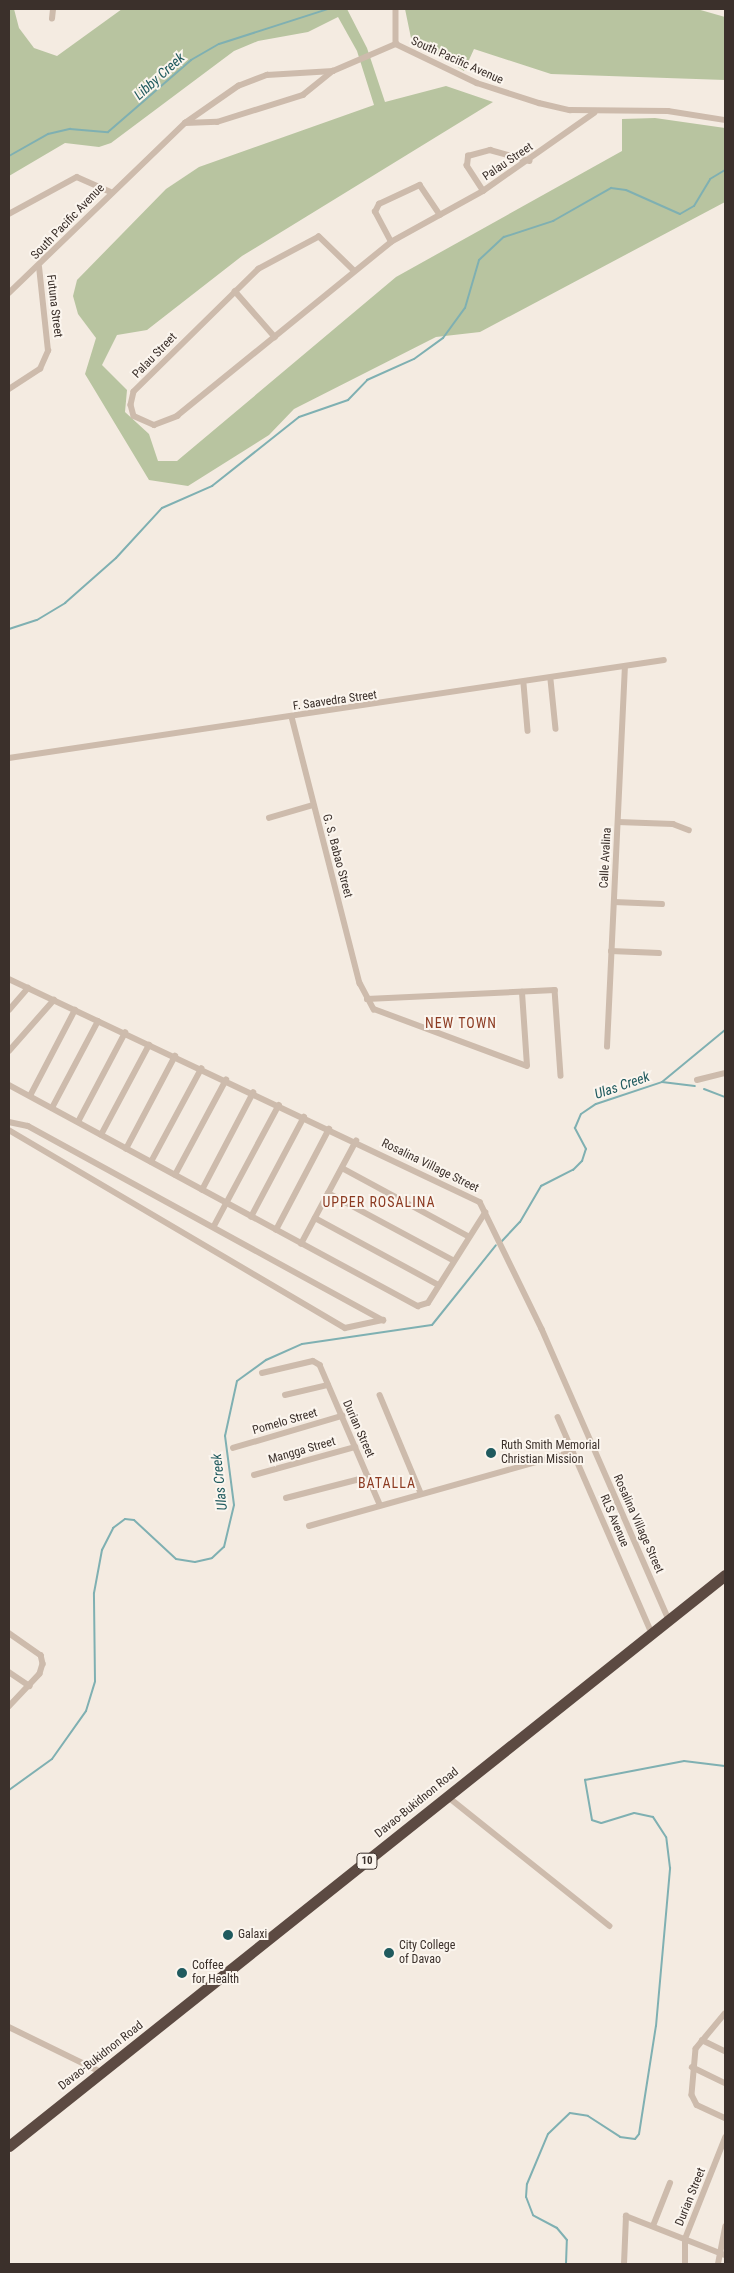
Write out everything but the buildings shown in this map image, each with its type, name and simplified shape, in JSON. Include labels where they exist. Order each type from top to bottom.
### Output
[{"type":"highway","name":"Davao-Bukidnon Road","points":[[9,2146],[725,1575]]},
{"type":"street","points":[[52,19],[53,9]]},
{"type":"street","points":[[396,9],[396,44]]},
{"type":"street","name":"South Pacific Avenue","points":[[9,293],[39,266],[110,192],[185,123],[238,86],[267,75],[333,71],[396,44],[500,91],[594,112],[668,111],[725,120]]},
{"type":"street","name":"South Pacific Avenue","points":[[185,123],[217,122],[297,97],[313,90],[333,71]]},
{"type":"street","name":"Palau Street","points":[[354,271],[319,237],[259,269],[234,291],[134,392],[130,404],[134,416],[154,425],[169,422],[392,242],[483,191],[530,161],[594,112]]},
{"type":"street","points":[[483,191],[467,166],[468,156],[490,150],[530,161]]},
{"type":"street","points":[[9,214],[77,177],[110,192]]},
{"type":"street","points":[[392,242],[375,212],[379,204],[420,185],[440,215]]},
{"type":"street","name":"Futuna Street","points":[[9,389],[40,369],[48,351],[39,266]]},
{"type":"street","points":[[234,291],[275,337]]},
{"type":"street","name":"F. Saavedra Street","points":[[9,758],[625,669],[664,660]]},
{"type":"street","name":"Calle Avalina","points":[[607,1047],[625,669]]},
{"type":"street","points":[[551,680],[556,729]]},
{"type":"street","points":[[524,684],[528,731]]},
{"type":"street","name":"G. S. Babao Street","points":[[292,717],[313,805],[367,999]]},
{"type":"street","points":[[269,818],[313,805]]},
{"type":"street","points":[[618,822],[673,824],[689,830]]},
{"type":"street","points":[[614,902],[662,904]]},
{"type":"street","points":[[611,951],[660,953]]},
{"type":"street","name":"Rosalina Village Street","points":[[9,979],[468,1194],[485,1214],[542,1329],[669,1620]]},
{"type":"street","points":[[9,1010],[28,988]]},
{"type":"street","points":[[367,999],[555,990],[561,1076]]},
{"type":"street","points":[[367,999],[382,1015],[527,1066],[522,992]]},
{"type":"street","points":[[9,1051],[54,1000]]},
{"type":"street","points":[[30,1096],[75,1010]]},
{"type":"street","points":[[52,1108],[98,1021]]},
{"type":"street","points":[[78,1122],[125,1033]]},
{"type":"street","points":[[102,1135],[149,1045]]},
{"type":"street","points":[[126,1149],[175,1056]]},
{"type":"street","points":[[151,1162],[201,1069]]},
{"type":"street","points":[[697,1080],[725,1073]]},
{"type":"street","points":[[175,1175],[226,1080]]},
{"type":"street","points":[[9,1085],[418,1306],[428,1303],[468,1236],[485,1214]]},
{"type":"street","points":[[202,1190],[253,1093]]},
{"type":"street","points":[[214,1226],[279,1105]]},
{"type":"street","points":[[251,1217],[304,1117]]},
{"type":"street","points":[[9,1122],[28,1126],[383,1320],[345,1328],[9,1130]]},
{"type":"street","points":[[276,1230],[329,1129]]},
{"type":"street","points":[[301,1244],[356,1141]]},
{"type":"street","points":[[342,1168],[468,1236]]},
{"type":"street","points":[[328,1193],[453,1260]]},
{"type":"street","points":[[315,1218],[439,1285]]},
{"type":"street","name":"Durian Street","points":[[262,1373],[317,1362],[380,1504]]},
{"type":"street","points":[[285,1395],[328,1384]]},
{"type":"street","points":[[380,1395],[421,1493]]},
{"type":"street","name":"Pomelo Street","points":[[233,1448],[342,1416]]},
{"type":"street","name":"RLS Avenue","points":[[558,1417],[652,1634]]},
{"type":"street","name":"Mangga Street","points":[[254,1475],[355,1446]]},
{"type":"street","points":[[309,1526],[380,1504],[573,1452]]},
{"type":"street","points":[[286,1498],[368,1477]]},
{"type":"street","points":[[9,1633],[43,1659],[40,1674],[9,1707]]},
{"type":"street","points":[[9,1672],[30,1686]]},
{"type":"street","points":[[448,1796],[610,1926]]},
{"type":"street","points":[[725,2014],[702,2040],[692,2067],[693,2101],[725,2118]]},
{"type":"street","points":[[9,2027],[102,2073]]},
{"type":"street","points":[[702,2040],[725,2051]]},
{"type":"street","points":[[692,2067],[725,2083]]},
{"type":"street","name":"Durian Street","points":[[686,2264],[685,2239],[725,2138]]},
{"type":"street","points":[[653,2226],[670,2183]]},
{"type":"street","points":[[624,2264],[624,2216],[725,2255]]},
{"type":"street","points":[[718,2264],[718,2252],[725,2227]]},
{"type":"green space","points":[[9,9],[14,9],[19,28],[34,48],[57,56],[122,9],[347,9],[367,48],[385,102],[446,86],[493,102],[242,256],[147,330],[117,335],[102,365],[127,390],[125,412],[149,434],[158,461],[177,461],[396,277],[622,151],[622,119],[655,118],[725,128],[725,202],[480,332],[436,337],[294,409],[269,435],[188,486],[149,480],[85,374],[96,338],[78,314],[73,296],[77,280],[166,189],[199,167],[374,105],[357,51],[338,17],[308,32],[258,41],[234,51],[111,143],[99,147],[65,143],[9,176]]},
{"type":"green space","points":[[405,9],[697,9],[725,17],[725,80],[551,74],[474,49],[464,71],[411,38]]},
{"type":"waterway","name":"Libby Creek","points":[[9,156],[48,134],[70,129],[108,132],[191,60],[219,44],[328,9]]},
{"type":"waterway","points":[[9,629],[37,620],[65,603],[116,558],[162,508],[212,486],[299,417],[348,400],[367,380],[414,359],[443,338],[465,308],[479,260],[504,237],[553,221],[611,188],[626,190],[680,214],[694,206],[710,179],[725,170]]},
{"type":"waterway","points":[[662,1082],[725,1030]]},
{"type":"waterway","name":"Ulas Creek","points":[[502,1241],[520,1222],[541,1186],[573,1170],[582,1161],[586,1149],[575,1128],[581,1114],[596,1104],[662,1082],[695,1086]]},
{"type":"waterway","points":[[704,1089],[725,1097]]},
{"type":"waterway","name":"Ulas Creek","points":[[9,1790],[52,1759],[86,1711],[95,1681],[94,1593],[102,1550],[113,1528],[125,1519],[134,1520],[176,1559],[195,1562],[212,1558],[224,1547],[234,1505],[225,1436],[237,1381],[266,1360],[302,1344],[432,1325],[496,1245]]},
{"type":"waterway","points":[[566,2264],[567,2240],[557,2228],[533,2215],[526,2197],[527,2184],[548,2134],[570,2113],[588,2116],[620,2137],[635,2139],[639,2134],[656,2026],[670,1868],[666,1837],[653,1817],[634,1813],[601,1823],[592,1820],[585,1780],[684,1761],[725,1766]]},
{"type":"place","name":"Ruth Smith Memorial Christian Mission","points":[[491,1453]]},
{"type":"place","name":"Galaxi","points":[[228,1935]]},
{"type":"place","name":"City College of Davao","points":[[389,1953]]},
{"type":"place","name":"Coffee for Health","points":[[182,1973]]},
{"type":"district","name":"NEW TOWN","points":[[461,1023]]},
{"type":"district","name":"UPPER ROSALINA","points":[[379,1202]]},
{"type":"district","name":"BATALLA","points":[[387,1483]]}]
